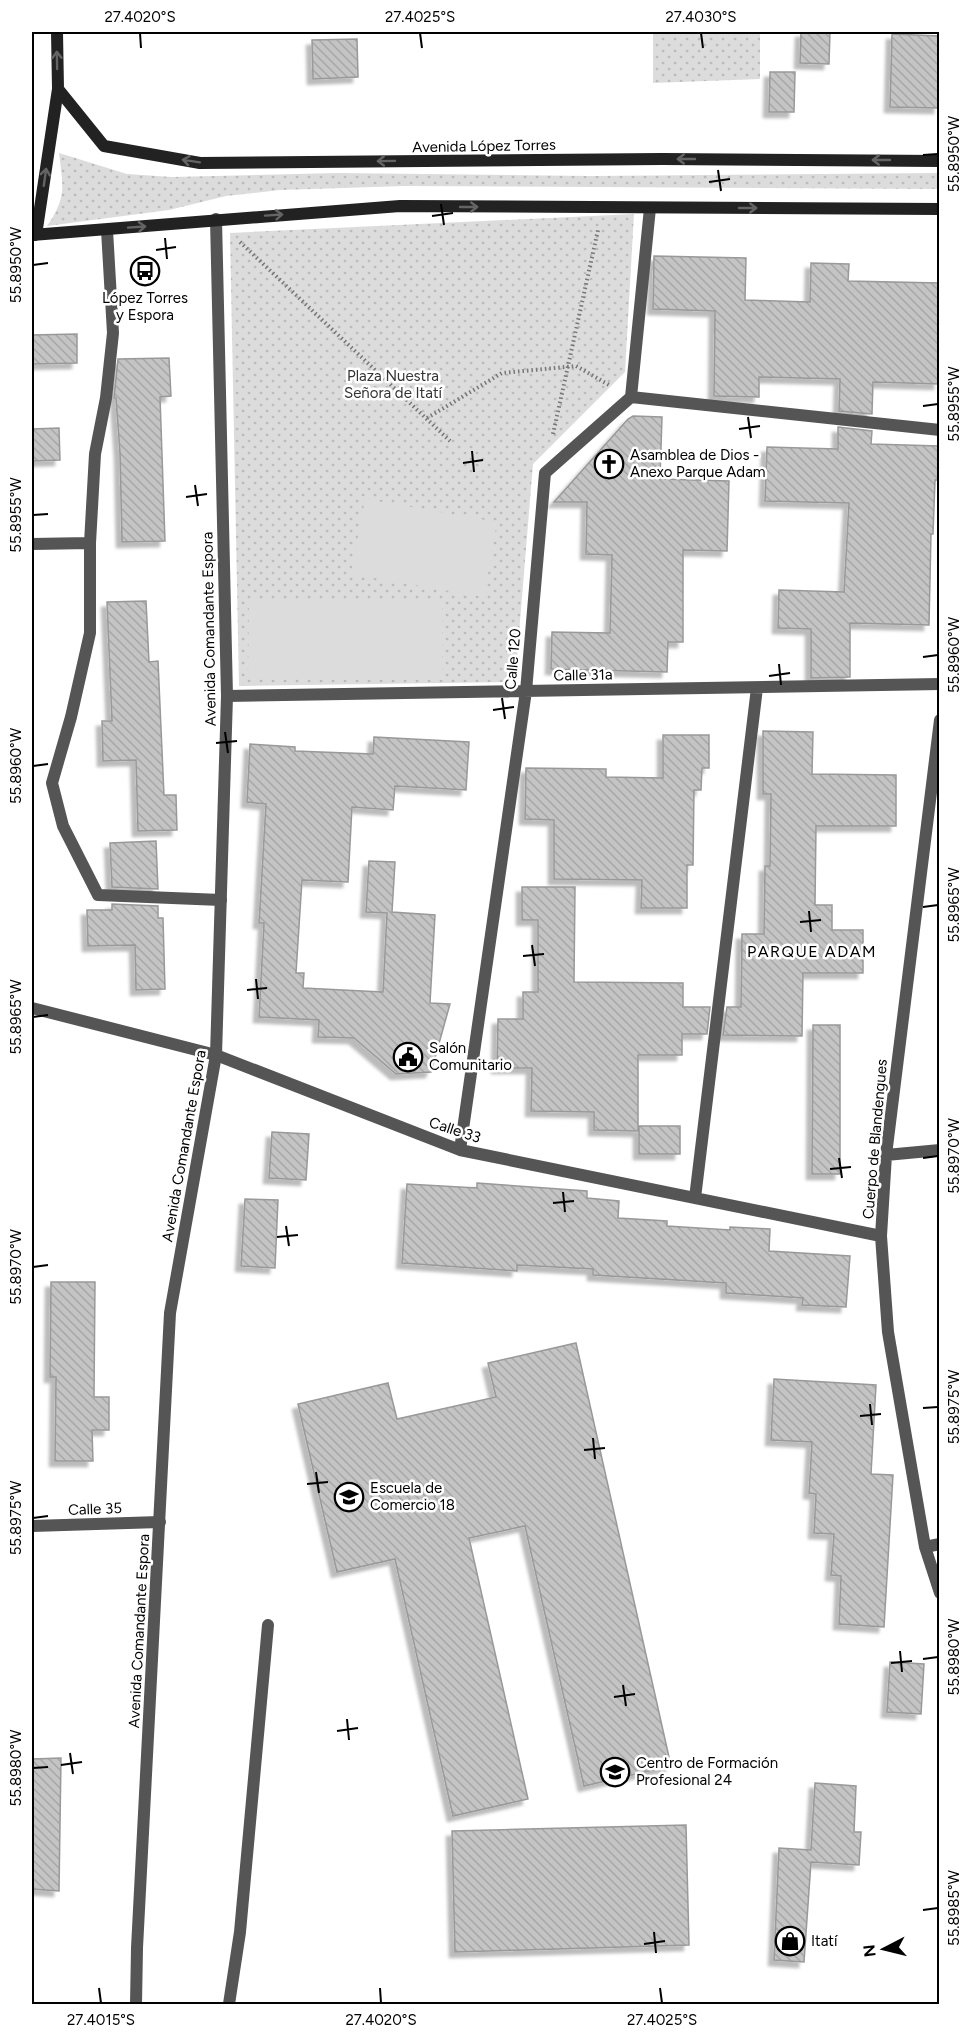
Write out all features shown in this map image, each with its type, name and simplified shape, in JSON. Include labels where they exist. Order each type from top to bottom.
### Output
[{"type":"main road","points":[[57,32],[58,89],[34,235],[400,206],[939,210]]},
{"type":"main road","name":"Avenida López Torres","points":[[58,89],[104,146],[200,163],[650,159],[939,161]]},
{"type":"street","points":[[544,473],[631,397],[650,208]]},
{"type":"street","name":"Avenida Comandante Espora","points":[[136,2004],[136,1948],[170,1313],[216,1055],[227,696],[216,219]]},
{"type":"street","points":[[107,230],[113,333],[106,398],[95,454],[90,543],[90,633],[71,717],[52,783],[63,826],[98,895],[221,900]]},
{"type":"street","points":[[631,397],[939,430]]},
{"type":"street","name":"Calle 120","points":[[460,1150],[526,692],[544,473]]},
{"type":"street","points":[[32,544],[90,543]]},
{"type":"street","name":"Calle 31a","points":[[227,696],[939,684]]},
{"type":"street","points":[[695,1198],[757,688]]},
{"type":"street","name":"Cuerpo de Blandengues","points":[[939,720],[886,1155],[881,1236],[888,1332],[925,1547],[939,1593]]},
{"type":"street","name":"Calle 33","points":[[32,1008],[216,1055],[460,1150],[881,1236]]},
{"type":"street","points":[[886,1155],[939,1150]]},
{"type":"street","name":"Calle 35","points":[[32,1526],[160,1522]]},
{"type":"street","points":[[925,1547],[939,1544]]},
{"type":"street","points":[[229,2004],[241,1921],[268,1625]]},
{"type":"path","points":[[544,473],[603,207]]},
{"type":"path","points":[[216,219],[450,441]]},
{"type":"path","points":[[427,418],[502,373],[576,366],[631,397]]},
{"type":"green space","points":[[653,32],[760,32],[760,79],[653,83]]},
{"type":"green space","points":[[59,153],[127,174],[172,177],[339,173],[591,176],[939,173],[940,189],[404,186],[280,190],[226,196],[169,210],[47,226],[61,199],[62,174]]},
{"type":"green space","name":"Plaza Nuestra Señora de Itatí","points":[[634,214],[625,372],[533,464],[515,682],[239,686],[230,233]]},
{"type":"green space","points":[[365,499],[497,522],[484,597],[351,574]]},
{"type":"green space","points":[[249,601],[442,601],[442,680],[248,679]]},
{"type":"building","points":[[801,32],[830,32],[829,64],[800,63]]},
{"type":"building","points":[[892,34],[939,36],[939,108],[890,107]]},
{"type":"building","points":[[357,39],[358,77],[313,79],[312,40]]},
{"type":"building","points":[[770,72],[795,72],[794,112],[769,112]]},
{"type":"building","points":[[654,256],[746,258],[745,300],[810,302],[811,263],[849,264],[848,281],[939,283],[939,384],[873,382],[872,414],[839,411],[840,379],[759,377],[759,397],[714,396],[715,311],[653,309]]},
{"type":"building","points":[[77,334],[77,363],[32,364],[32,335]]},
{"type":"building","points":[[169,358],[171,396],[160,397],[165,541],[122,542],[120,453],[116,398],[114,398],[118,359]]},
{"type":"building","points":[[633,416],[662,417],[660,479],[729,481],[727,551],[683,550],[683,642],[668,642],[667,672],[551,669],[552,632],[610,633],[612,555],[586,554],[587,502],[554,502]]},
{"type":"building","points":[[838,427],[872,431],[871,444],[939,446],[939,480],[935,480],[933,534],[931,534],[929,625],[850,623],[850,677],[811,678],[811,629],[778,628],[779,590],[844,592],[849,503],[765,501],[767,447],[838,449]]},
{"type":"building","points":[[59,428],[60,460],[32,461],[32,429]]},
{"type":"building","points":[[146,601],[149,662],[158,661],[164,795],[176,795],[177,830],[138,831],[136,760],[103,761],[102,721],[112,721],[107,602]]},
{"type":"building","points":[[763,731],[813,732],[812,774],[896,775],[896,826],[816,826],[815,905],[832,905],[832,930],[863,930],[863,973],[803,973],[802,1036],[723,1035],[727,1007],[741,1007],[742,934],[764,934],[765,866],[770,866],[771,794],[763,794]]},
{"type":"building","points":[[663,735],[709,735],[709,768],[702,768],[701,790],[694,790],[693,865],[687,865],[687,908],[641,908],[642,880],[554,879],[554,820],[525,819],[526,768],[606,769],[606,777],[663,778]]},
{"type":"building","points":[[374,737],[469,742],[466,790],[395,786],[393,810],[352,807],[348,882],[302,880],[296,973],[304,973],[303,988],[383,992],[387,913],[366,912],[369,861],[395,862],[392,912],[435,915],[430,1003],[450,1004],[431,1072],[396,1074],[354,1038],[318,1037],[319,1020],[259,1017],[264,923],[259,923],[266,804],[247,802],[250,744],[295,747],[295,751],[373,754]]},
{"type":"building","points":[[156,841],[158,889],[112,887],[110,843]]},
{"type":"building","points":[[522,887],[575,887],[574,982],[683,983],[683,1007],[710,1007],[707,1034],[682,1034],[682,1055],[638,1055],[638,1131],[594,1130],[594,1112],[531,1111],[532,1068],[497,1068],[498,1019],[523,1019],[523,992],[538,992],[538,920],[522,920]]},
{"type":"building","points":[[112,904],[158,906],[158,918],[163,918],[165,989],[136,990],[135,945],[88,946],[87,910],[112,910]]},
{"type":"building","points":[[813,1025],[840,1025],[840,1174],[812,1174]]},
{"type":"building","points":[[639,1126],[680,1126],[680,1154],[639,1154]]},
{"type":"building","points":[[272,1132],[309,1134],[306,1180],[269,1178]]},
{"type":"building","points":[[477,1183],[587,1191],[587,1198],[619,1201],[618,1218],[667,1221],[667,1226],[730,1230],[730,1227],[770,1229],[769,1251],[850,1256],[846,1307],[802,1305],[803,1298],[726,1293],[726,1283],[593,1275],[593,1269],[517,1265],[517,1271],[402,1263],[407,1184],[477,1188]]},
{"type":"building","points":[[245,1199],[278,1200],[275,1268],[241,1266]]},
{"type":"building","points":[[51,1282],[95,1282],[94,1397],[109,1397],[109,1430],[92,1430],[93,1461],[55,1461],[56,1377],[50,1377]]},
{"type":"building","points":[[576,1343],[671,1766],[584,1786],[525,1526],[469,1538],[528,1799],[453,1816],[395,1559],[337,1572],[298,1404],[388,1383],[397,1419],[496,1397],[488,1363]]},
{"type":"building","points":[[774,1379],[876,1385],[871,1474],[893,1475],[884,1627],[839,1624],[841,1576],[831,1575],[834,1534],[814,1533],[816,1494],[809,1493],[812,1442],[771,1440]]},
{"type":"building","points":[[890,1662],[924,1664],[921,1714],[887,1712]]},
{"type":"building","points":[[61,1758],[59,1891],[32,1889],[32,1759]]},
{"type":"building","points":[[815,1783],[856,1786],[854,1832],[861,1832],[859,1865],[811,1862],[804,1962],[774,1960],[779,1848],[811,1850]]},
{"type":"building","points":[[686,1825],[689,1945],[455,1952],[452,1831]]},
{"type":"place","name":"López Torres y Espora","points":[[145,271]]},
{"type":"place","name":"Asamblea de Dios - Anexo Parque Adam","points":[[609,464]]},
{"type":"place","name":"Salón Comunitario","points":[[408,1057]]},
{"type":"place","name":"Escuela de Comercio 18","points":[[349,1497]]},
{"type":"place","name":"Centro de Formación Profesional 24","points":[[615,1772]]},
{"type":"place","name":"Itatí","points":[[790,1941]]},
{"type":"district","name":"PARQUE ADAM","points":[[812,951]]}]
